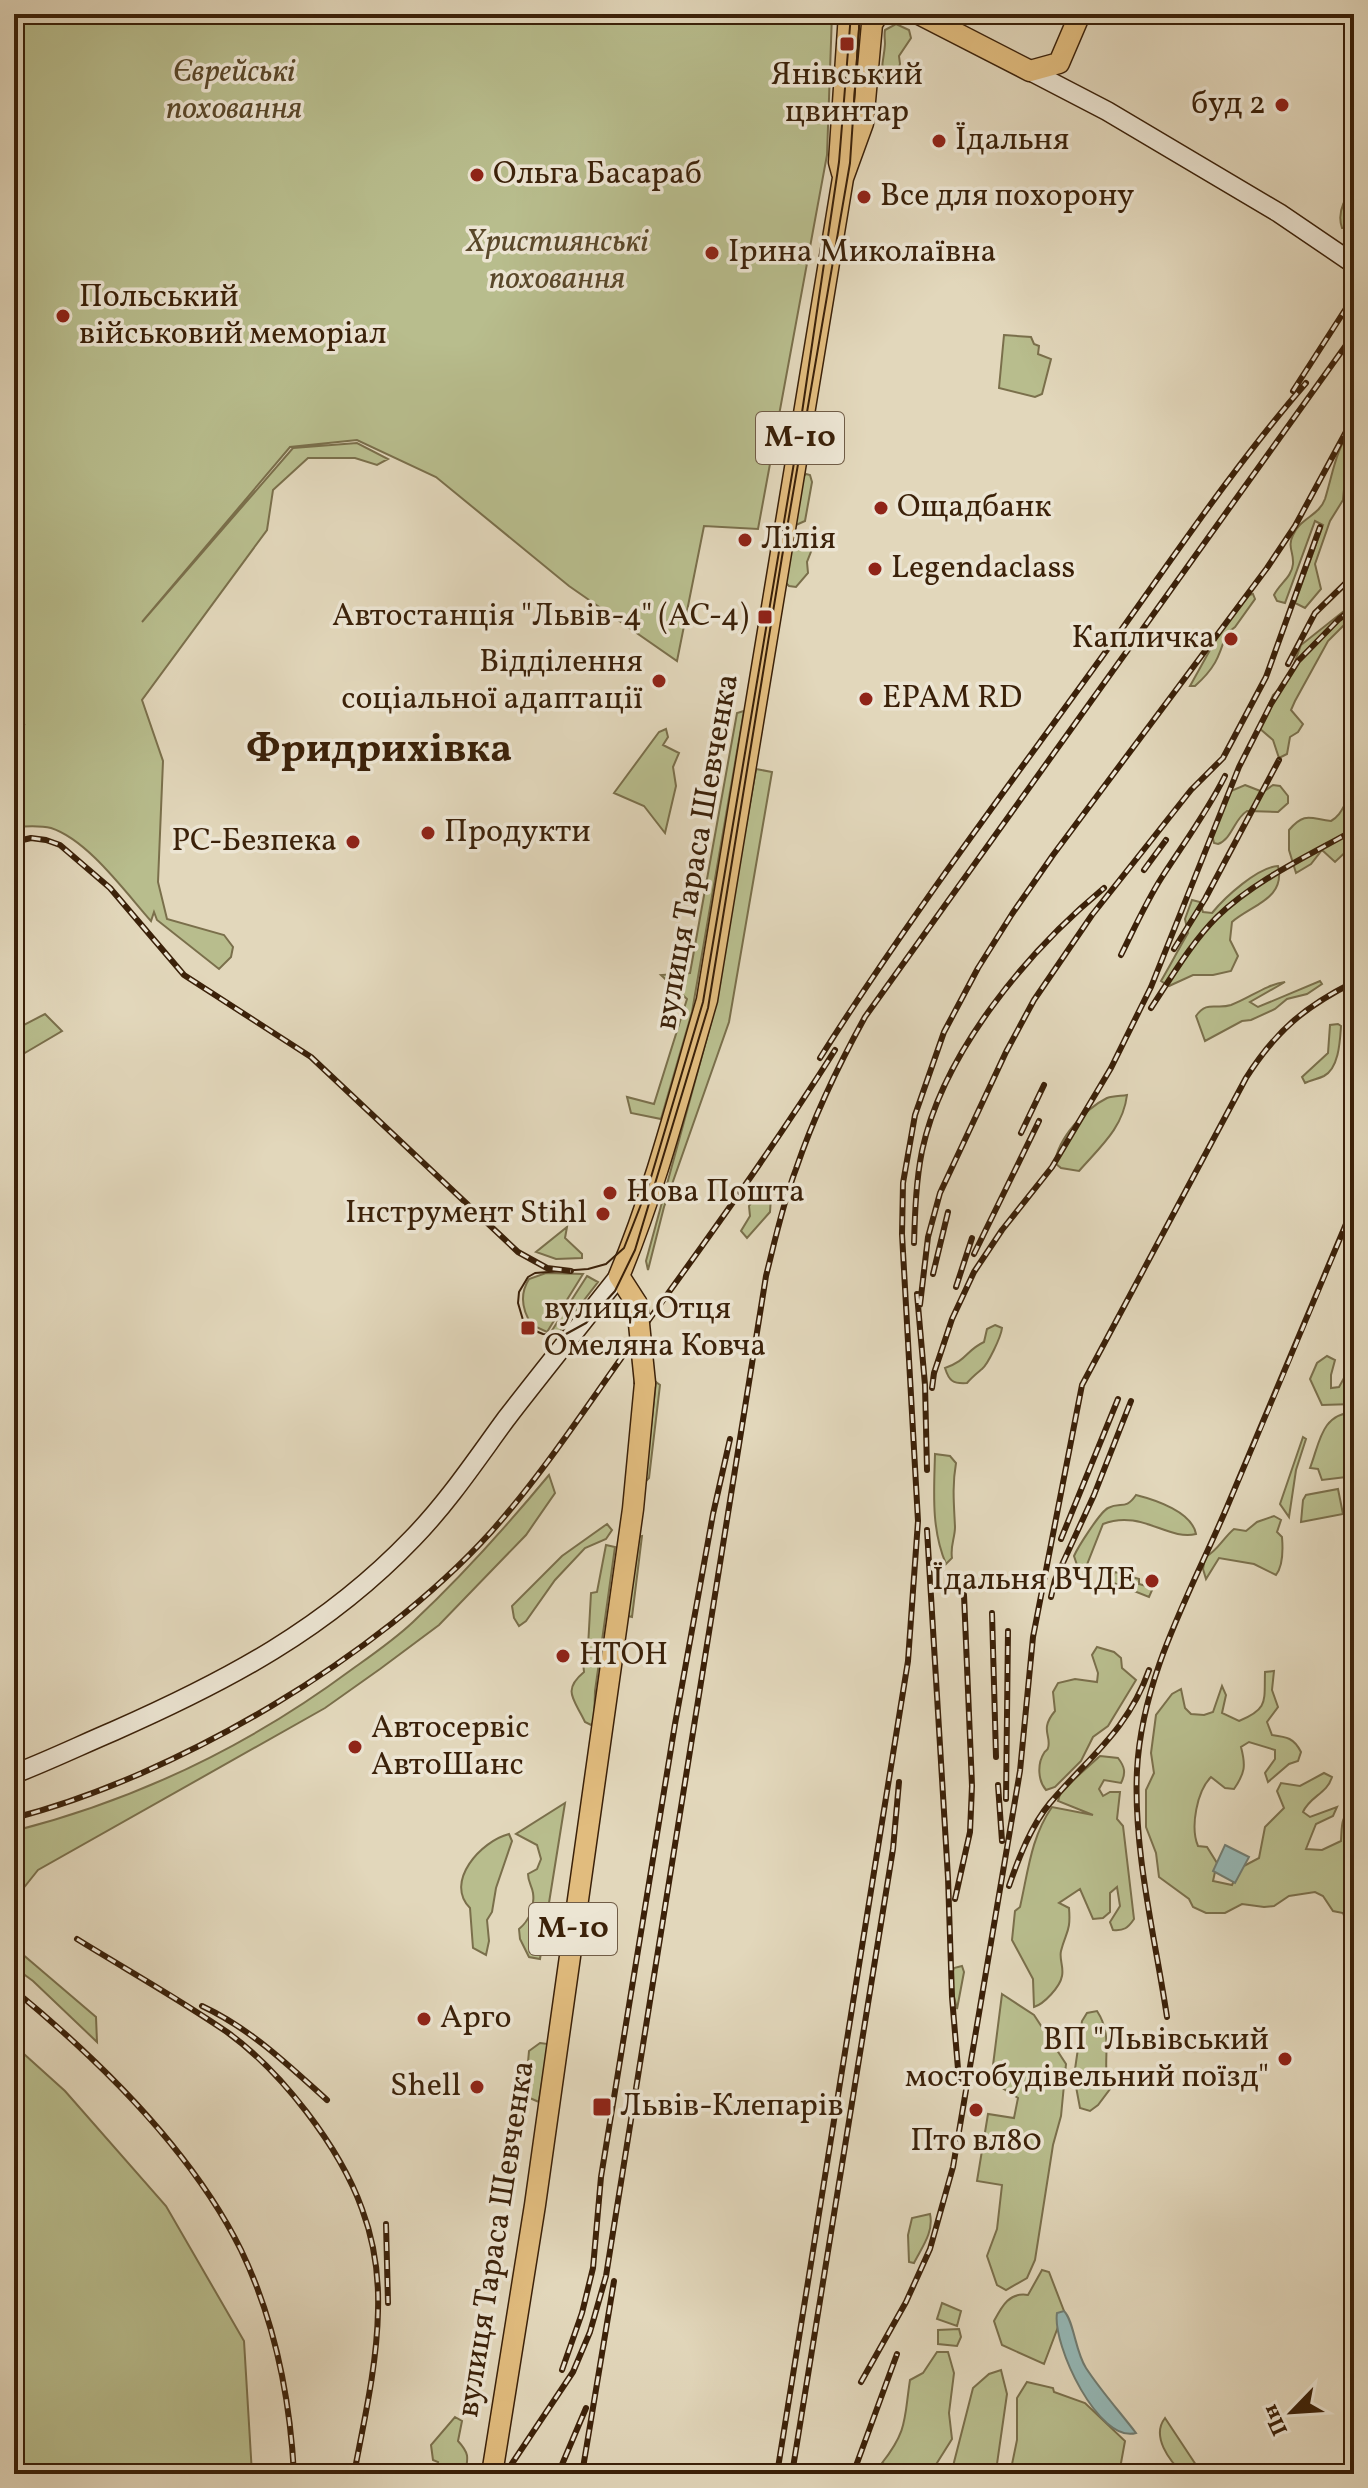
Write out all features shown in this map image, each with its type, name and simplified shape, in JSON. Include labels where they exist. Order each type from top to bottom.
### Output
[{"type":"main road","name":"вулиця Тараса Шевченка","points":[[843,178],[839,162],[849,14]]},
{"type":"main road","name":"вулиця Тараса Шевченка","points":[[492,2474],[535,2205],[638,1468],[645,1383],[637,1304],[619,1276],[632,1246],[707,1000],[843,178],[863,123],[872,24],[878,14]]},
{"type":"main road","points":[[919,14],[1075,94],[1279,213],[1348,259]]},
{"type":"main road","points":[[1075,94],[1064,81],[1059,63],[1080,14]]},
{"type":"main road","points":[[1030,71],[1059,63]]},
{"type":"main road","points":[[14,1774],[242,1671],[291,1641],[341,1603],[410,1541],[440,1509],[537,1378],[619,1276]]},
{"type":"green space","name":"Християнські поховання","points":[[14,14],[832,14],[827,155],[758,529],[704,526],[677,661],[569,586],[436,477],[357,440],[290,447],[142,622],[293,448],[357,443],[388,459],[377,465],[355,458],[308,458],[273,490],[267,530],[142,700],[163,761],[158,882],[167,919],[224,935],[233,947],[231,957],[219,969],[157,920],[154,912],[151,921],[106,868],[65,834],[38,826],[14,827],[14,729],[25,724],[14,727]]},
{"type":"green space","points":[[896,24],[909,30],[911,38],[899,56],[900,64],[893,83],[884,81],[882,66],[885,30]]},
{"type":"green space","points":[[1354,188],[1354,228],[1342,228],[1342,206]]},
{"type":"green space","points":[[1004,335],[1031,337],[1034,344],[1039,346],[1038,354],[1051,359],[1042,394],[1035,397],[999,388]]},
{"type":"green space","points":[[1354,424],[1354,436],[1348,447],[1343,500],[1330,521],[1315,564],[1321,589],[1305,608],[1295,603],[1323,525],[1315,521],[1285,603],[1277,601],[1274,595],[1292,569],[1293,535],[1322,505],[1339,452]]},
{"type":"green space","points":[[806,474],[810,475],[812,482],[805,521],[796,525],[792,521],[800,479]]},
{"type":"green space","points":[[808,536],[814,544],[807,562],[808,573],[796,587],[789,586],[784,581],[791,552],[801,537]]},
{"type":"green space","points":[[1253,594],[1255,599],[1235,627],[1226,634],[1218,657],[1207,674],[1195,686],[1190,686],[1225,623]]},
{"type":"green space","points":[[1354,603],[1354,615],[1328,641],[1295,701],[1291,710],[1303,724],[1290,737],[1287,754],[1279,758],[1273,740],[1259,728],[1273,695],[1288,680],[1301,645]]},
{"type":"green space","points":[[744,711],[692,1012],[661,1119],[631,1113],[627,1097],[654,1104],[687,999],[661,975],[690,973],[737,713]]},
{"type":"green space","points":[[666,729],[668,737],[663,745],[679,753],[673,767],[676,786],[665,833],[644,806],[614,793],[659,732]]},
{"type":"green space","points":[[756,769],[772,772],[729,1022],[664,1207],[648,1270],[646,1261],[712,1019]]},
{"type":"green space","points":[[1245,785],[1263,792],[1273,785],[1280,786],[1288,796],[1288,803],[1278,812],[1247,811],[1227,838],[1214,843],[1212,835],[1231,791]]},
{"type":"green space","points":[[1354,793],[1354,844],[1335,862],[1322,850],[1311,864],[1296,873],[1289,850],[1289,830],[1304,818],[1331,821]]},
{"type":"green space","points":[[1278,866],[1279,877],[1272,894],[1232,922],[1230,940],[1238,956],[1231,971],[1193,975],[1169,986],[1161,981],[1188,933],[1185,919],[1192,900],[1200,902],[1203,912],[1212,913],[1252,877]]},
{"type":"green space","points":[[1320,981],[1322,984],[1307,994],[1287,999],[1275,1009],[1242,1021],[1205,1041],[1196,1016],[1204,1008],[1231,1005],[1285,982],[1250,1002],[1258,1007]]},
{"type":"green space","points":[[45,1014],[62,1031],[18,1057],[14,1086],[14,1030]]},
{"type":"green space","points":[[1330,1025],[1341,1026],[1340,1039],[1333,1067],[1324,1076],[1305,1083],[1302,1077],[1328,1053]]},
{"type":"green space","points":[[1127,1095],[1116,1127],[1079,1171],[1061,1168],[1055,1163],[1061,1144],[1082,1117],[1107,1098]]},
{"type":"green space","points":[[766,1192],[771,1197],[770,1212],[747,1238],[741,1231],[750,1216],[749,1206],[757,1196]]},
{"type":"green space","points":[[567,1227],[565,1238],[582,1254],[582,1258],[556,1259],[536,1252]]},
{"type":"green space","points":[[546,1273],[583,1274],[547,1332],[532,1325],[523,1302],[529,1279]]},
{"type":"green space","points":[[587,1276],[598,1282],[560,1331],[551,1332]]},
{"type":"green space","points":[[995,1325],[1002,1328],[985,1366],[967,1383],[952,1381],[945,1368],[984,1342],[987,1329]]},
{"type":"green space","points":[[1327,1356],[1335,1360],[1331,1388],[1339,1387],[1354,1360],[1354,1404],[1322,1405],[1310,1379],[1317,1363]]},
{"type":"green space","points":[[656,1382],[660,1385],[649,1478],[645,1482]]},
{"type":"green space","points":[[1354,1412],[1354,1476],[1322,1480],[1318,1469],[1310,1468],[1323,1431],[1335,1418]]},
{"type":"green space","points":[[1303,1437],[1306,1439],[1296,1470],[1289,1517],[1280,1504]]},
{"type":"green space","points":[[935,1454],[950,1456],[956,1463],[955,1531],[952,1558],[946,1564],[936,1524]]},
{"type":"green space","points":[[549,1475],[555,1493],[526,1535],[439,1625],[325,1708],[38,1870],[14,1900],[14,1831],[148,1786],[232,1746],[313,1697],[413,1622],[483,1551]]},
{"type":"green space","points":[[1338,1489],[1343,1514],[1301,1522],[1306,1495]]},
{"type":"green space","points":[[1136,1495],[1181,1513],[1196,1534],[1186,1535],[1142,1522],[1117,1520],[1103,1524],[1086,1567],[1077,1565],[1074,1556],[1100,1516],[1112,1506],[1129,1503]]},
{"type":"green space","points":[[1274,1516],[1281,1520],[1277,1532],[1282,1537],[1281,1562],[1276,1575],[1254,1564],[1219,1558],[1206,1579],[1203,1569],[1205,1557],[1234,1529],[1246,1531],[1257,1522]]},
{"type":"green space","points":[[607,1524],[612,1530],[606,1539],[585,1548],[519,1626],[512,1606],[562,1556]]},
{"type":"green space","points":[[642,1536],[632,1617],[628,1616],[637,1537]]},
{"type":"green space","points":[[606,1545],[615,1547],[595,1691],[594,1721],[591,1725],[585,1722],[574,1702],[572,1690],[584,1672],[582,1651],[588,1647],[591,1593],[597,1592]]},
{"type":"green space","points":[[1115,1572],[1139,1579],[1139,1584],[1153,1588],[1149,1597],[1111,1582]]},
{"type":"green space","points":[[1097,1647],[1114,1652],[1121,1658],[1122,1668],[1136,1680],[1108,1726],[1093,1737],[1081,1761],[1055,1787],[1046,1790],[1041,1782],[1039,1767],[1049,1744],[1048,1723],[1055,1711],[1053,1692],[1058,1683],[1075,1679],[1097,1682],[1098,1673],[1092,1655]]},
{"type":"green space","points":[[1274,1671],[1272,1690],[1278,1707],[1267,1722],[1272,1735],[1296,1744],[1301,1752],[1298,1761],[1289,1764],[1268,1782],[1265,1773],[1275,1759],[1275,1750],[1249,1742],[1241,1747],[1244,1769],[1234,1789],[1225,1788],[1211,1777],[1202,1791],[1195,1820],[1198,1846],[1207,1847],[1217,1863],[1213,1881],[1232,1885],[1240,1868],[1259,1858],[1265,1827],[1284,1808],[1277,1791],[1281,1783],[1300,1786],[1324,1773],[1332,1777],[1303,1812],[1310,1817],[1337,1807],[1333,1816],[1316,1824],[1306,1849],[1322,1850],[1341,1841],[1344,1818],[1354,1808],[1354,1957],[1346,1940],[1343,1913],[1333,1911],[1323,1896],[1315,1892],[1289,1896],[1274,1906],[1242,1904],[1225,1913],[1206,1913],[1193,1907],[1189,1899],[1159,1877],[1156,1853],[1146,1827],[1146,1790],[1154,1773],[1151,1753],[1156,1715],[1172,1694],[1181,1689],[1185,1708],[1191,1714],[1213,1712],[1222,1686],[1226,1695],[1222,1713],[1239,1721],[1260,1708],[1264,1697],[1265,1672]]},
{"type":"green space","points":[[1100,1756],[1118,1758],[1124,1770],[1121,1783],[1104,1780],[1099,1789],[1103,1796],[1120,1792],[1117,1819],[1123,1826],[1134,1919],[1125,1928],[1113,1930],[1110,1922],[1120,1906],[1117,1887],[1110,1893],[1110,1912],[1103,1918],[1093,1919],[1080,1889],[1059,1903],[1069,1908],[1069,1927],[1061,1954],[1062,1976],[1051,1994],[1034,2007],[1033,1979],[1012,1940],[1015,1911],[1020,1907],[1035,1843],[1052,1807],[1093,1815],[1058,1801],[1061,1791]]},
{"type":"green space","points":[[565,1803],[540,1959],[529,1957],[520,1939],[519,1929],[528,1918],[533,1903],[528,1874],[537,1869],[541,1859],[537,1845],[516,1834]]},
{"type":"green space","points":[[509,1834],[512,1841],[487,1920],[489,1941],[486,1955],[473,1948],[470,1908],[463,1898],[461,1886],[469,1864],[478,1854],[487,1845]]},
{"type":"green space","points":[[14,1947],[96,2017],[97,2042],[14,1967]]},
{"type":"green space","points":[[962,1966],[964,1972],[957,2009],[950,1980],[954,1968]]},
{"type":"green space","points":[[1002,1994],[1034,2015],[1066,2064],[1061,2116],[1053,2145],[1035,2260],[1027,2278],[1006,2290],[997,2285],[987,2256],[997,2229],[1002,2185],[977,2181],[988,2114],[1014,2118],[1018,2098],[991,2081]]},
{"type":"green space","points":[[1097,2011],[1105,2031],[1110,2089],[1090,2111],[1080,2108],[1074,2076],[1082,2021],[1087,2013]]},
{"type":"green space","points":[[540,2043],[548,2044],[539,2102],[525,2096],[529,2051]]},
{"type":"green space","points":[[14,2045],[65,2091],[166,2206],[244,2341],[252,2474],[14,2474]]},
{"type":"green space","points":[[930,2214],[926,2239],[914,2263],[909,2262],[908,2235],[912,2218]]},
{"type":"green space","points":[[1042,2270],[1049,2272],[1064,2311],[1044,2364],[1002,2345],[994,2321],[1011,2298],[1028,2295]]},
{"type":"green space","points":[[942,2303],[961,2311],[957,2326],[937,2319]]},
{"type":"green space","points":[[959,2329],[961,2337],[957,2346],[938,2344],[938,2330]]},
{"type":"green space","points":[[937,2352],[948,2352],[954,2373],[949,2413],[952,2439],[930,2474],[912,2474],[907,2468],[894,2468],[882,2463],[901,2433],[910,2380],[923,2373]]},
{"type":"green space","points":[[1001,2370],[1007,2394],[997,2464],[992,2474],[951,2474],[973,2388],[989,2374]]},
{"type":"green space","points":[[1027,2382],[1053,2388],[1054,2392],[1085,2403],[1125,2441],[1119,2474],[1010,2474],[1017,2440],[1017,2398]]},
{"type":"green space","points":[[455,2417],[462,2421],[458,2441],[467,2456],[465,2474],[435,2474],[438,2462],[433,2460],[431,2445]]},
{"type":"green space","points":[[1165,2418],[1202,2474],[1184,2474],[1168,2455],[1160,2433]]},
{"type":"water","points":[[1225,1845],[1249,1857],[1235,1883],[1213,1871]]},
{"type":"water","points":[[1064,2311],[1086,2368],[1136,2433],[1122,2432],[1107,2423],[1081,2389],[1070,2368],[1057,2328],[1057,2313]]},
{"type":"tram line","points":[[851,14],[839,162],[799,433],[703,1002],[649,1184],[624,1248],[606,1264],[588,1269],[535,1273],[528,1277],[519,1292],[518,1303],[523,1320],[528,1328],[543,1334],[566,1334],[586,1323],[615,1291],[635,1250],[708,1008],[850,163],[860,14]]},
{"type":"railway","points":[[1293,391],[1354,296]]},
{"type":"railway","points":[[505,2474],[573,2372],[590,2332],[606,2276],[766,1276],[787,1195],[811,1130],[865,1017],[1354,334]]},
{"type":"railway","points":[[820,1058],[955,859],[1224,486],[1306,383]]},
{"type":"railway","points":[[777,2474],[908,1661],[918,1521],[902,1234],[903,1183],[915,1115],[944,1032],[978,968],[1053,855],[1267,568],[1295,526],[1354,417]]},
{"type":"railway","points":[[920,1305],[928,1237],[940,1193],[1006,1052],[1034,1000],[1092,915],[1191,790],[1223,758],[1266,677],[1320,527]]},
{"type":"railway","points":[[1288,664],[1315,613],[1354,575]]},
{"type":"railway","points":[[932,1388],[952,1319],[974,1272],[1002,1230],[1052,1167],[1111,1068],[1151,987],[1239,767],[1271,704],[1298,661],[1354,608]]},
{"type":"railway","points":[[1174,949],[1205,899],[1279,760]]},
{"type":"railway","points":[[1121,955],[1156,886],[1225,776]]},
{"type":"railway","points":[[1151,1008],[1182,961],[1217,917],[1248,891],[1282,869],[1354,830]]},
{"type":"railway","points":[[14,842],[31,838],[60,845],[110,888],[184,975],[311,1057],[518,1252],[547,1268],[571,1271]]},
{"type":"railway","points":[[1144,870],[1166,840]]},
{"type":"railway","points":[[914,1243],[922,1151],[949,1077],[992,1006],[1019,973],[1046,942],[1104,888]]},
{"type":"railway","points":[[861,2382],[906,2302],[930,2249],[953,2167],[1020,1771],[1033,1637],[1082,1385],[1246,1078],[1268,1047],[1292,1022],[1320,1001],[1354,982]]},
{"type":"railway","points":[[14,1818],[77,1799],[207,1742],[333,1666],[392,1624],[445,1578],[491,1532],[551,1458],[741,1190],[835,1050]]},
{"type":"railway","points":[[1021,1133],[1044,1085]]},
{"type":"railway","points":[[974,1254],[1039,1121]]},
{"type":"railway","points":[[1167,2017],[1138,1831],[1137,1770],[1148,1701],[1170,1635],[1354,1205]]},
{"type":"railway","points":[[933,1274],[948,1212]]},
{"type":"railway","points":[[956,1287],[972,1238]]},
{"type":"railway","points":[[917,1294],[925,1385],[927,1470]]},
{"type":"railway","points":[[1061,1539],[1118,1399]]},
{"type":"railway","points":[[1051,1597],[1055,1580],[1094,1495],[1131,1401]]},
{"type":"railway","points":[[562,2370],[582,2313],[593,2268],[601,2177],[675,1724],[713,1514],[730,1439]]},
{"type":"railway","points":[[927,1530],[959,2081]]},
{"type":"railway","points":[[955,1899],[970,1832],[972,1786],[964,1595]]},
{"type":"railway","points":[[992,1613],[996,1757]]},
{"type":"railway","points":[[1006,1799],[1008,1631]]},
{"type":"railway","points":[[1009,1886],[1026,1842],[1043,1812],[1119,1726],[1149,1670]]},
{"type":"railway","points":[[792,2474],[893,1849],[899,1782]]},
{"type":"railway","points":[[998,1785],[1002,1841]]},
{"type":"railway","points":[[77,1939],[190,2008],[247,2048],[268,2067],[306,2112],[324,2136],[352,2185],[370,2234],[378,2298],[373,2372],[354,2474]]},
{"type":"railway","points":[[14,1990],[78,2046],[141,2109],[197,2177],[221,2213],[253,2276],[271,2331],[289,2417],[294,2474]]},
{"type":"railway","points":[[202,2006],[253,2036],[327,2100]]},
{"type":"railway","points":[[386,2224],[388,2303]]},
{"type":"railway","points":[[582,2474],[614,2281]]},
{"type":"railway","points":[[853,2474],[897,2354]]},
{"type":"railway","points":[[558,2474],[586,2408]]},
{"type":"place","name":"Янівський цвинтар","points":[[847,44]]},
{"type":"place","name":"буд 2","points":[[1282,105]]},
{"type":"place","name":"Їдальня","points":[[939,141]]},
{"type":"place","name":"Ольга Басараб","points":[[477,175]]},
{"type":"place","name":"Все для похорону","points":[[864,197]]},
{"type":"place","name":"Ірина Миколаївна","points":[[712,253]]},
{"type":"place","name":"Польський військовий меморіал","points":[[63,316]]},
{"type":"place","name":"Ощадбанк","points":[[881,508]]},
{"type":"place","name":"Лілія","points":[[745,540]]},
{"type":"place","name":"Legendaclass","points":[[875,569]]},
{"type":"place","name":"Автостанція \"Львів-4\" (АС-4)","points":[[765,617]]},
{"type":"place","name":"Капличка","points":[[1231,639]]},
{"type":"place","name":"Відділення соціальної адаптації","points":[[659,681]]},
{"type":"place","name":"EPAM RD","points":[[866,699]]},
{"type":"place","name":"Продукти","points":[[428,833]]},
{"type":"place","name":"РС-Безпека","points":[[353,842]]},
{"type":"place","name":"Нова Пошта","points":[[610,1193]]},
{"type":"place","name":"Інструмент Stihl","points":[[603,1214]]},
{"type":"place","name":"вулиця Отця Омеляна Ковча","points":[[528,1328]]},
{"type":"place","name":"Їдальня ВЧДЕ","points":[[1152,1581]]},
{"type":"place","name":"НТОН","points":[[563,1656]]},
{"type":"place","name":"Автосервіс АвтоШанс","points":[[355,1747]]},
{"type":"place","name":"Арго","points":[[424,2019]]},
{"type":"place","name":"ВП \"Львівський мостобудівельний поїзд\"","points":[[1285,2059]]},
{"type":"place","name":"Shell","points":[[477,2087]]},
{"type":"place","name":"Львів-Клепарів","points":[[602,2107]]},
{"type":"place","name":"Пто вл80","points":[[976,2110]]},
{"type":"district","name":"Фридрихівка","points":[[379,751]]},
{"type":"park label","name":"Єврейські поховання","points":[[234,92]]}]
